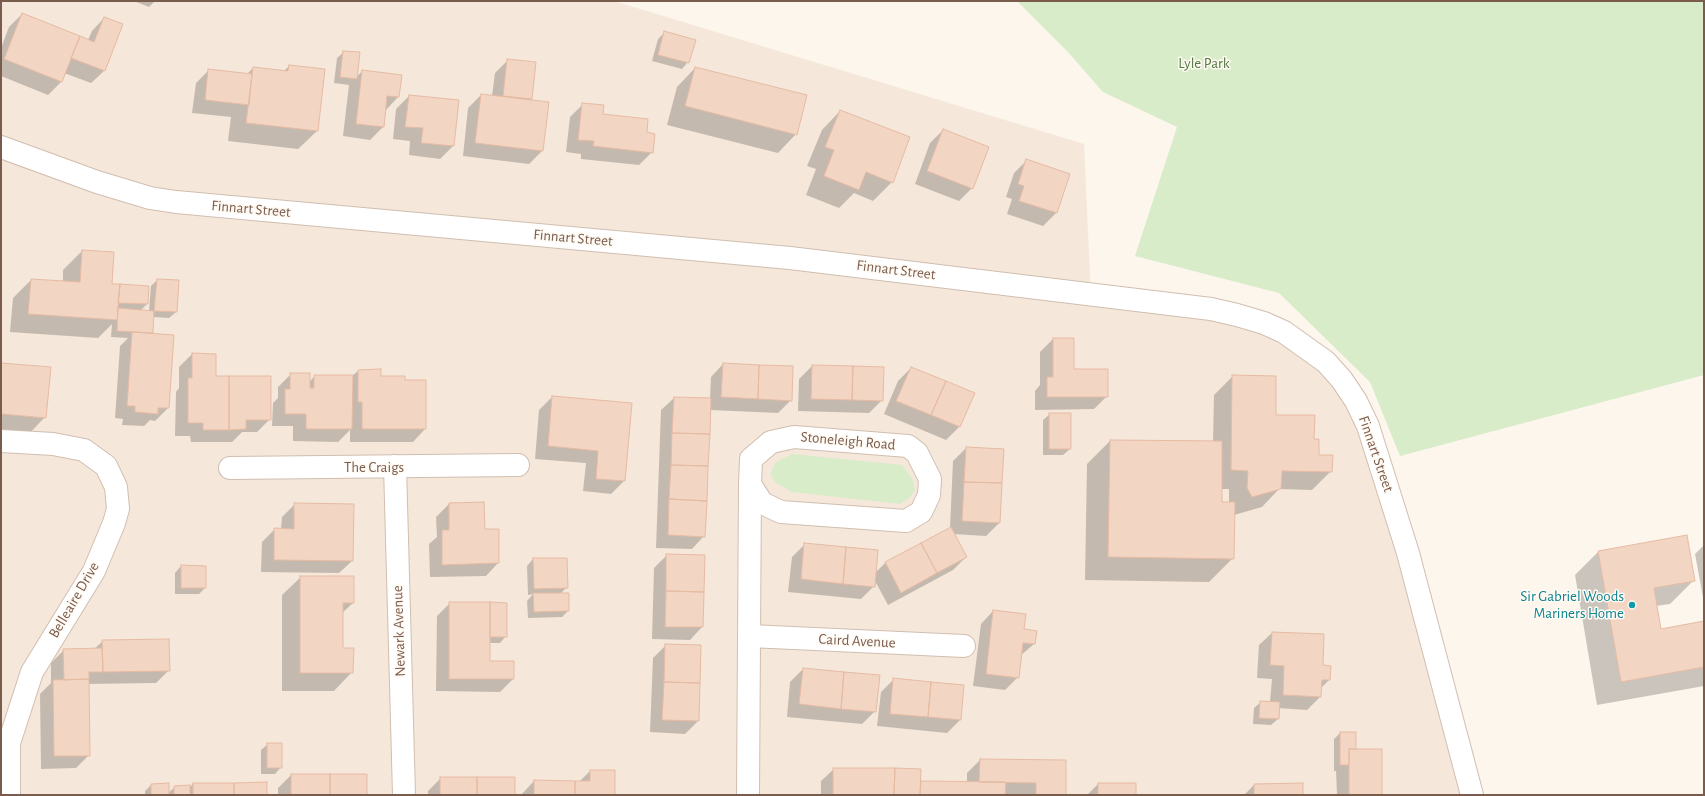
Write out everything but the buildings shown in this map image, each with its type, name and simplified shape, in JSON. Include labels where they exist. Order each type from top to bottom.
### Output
[{"type":"street","name":"Finnart Street","points":[[1,146],[104,184],[150,198],[176,202],[790,258],[1212,309],[1237,315],[1277,329],[1306,346],[1326,362],[1349,390],[1368,426],[1408,553],[1472,795]]},
{"type":"street","name":"Stoneleigh Road","points":[[748,795],[750,484],[751,459],[771,442],[794,437],[908,446],[917,453],[930,480],[929,494],[922,512],[906,521],[781,512],[762,503],[750,484]]},
{"type":"street","name":"Belleaire Drive","points":[[1,441],[53,444],[84,450],[106,466],[116,487],[118,508],[114,523],[94,572],[32,672],[9,743],[10,795]]},
{"type":"street","name":"The Craigs","points":[[230,468],[518,465]]},
{"type":"street","name":"Newark Avenue","points":[[395,466],[404,795]]},
{"type":"street","name":"Caird Avenue","points":[[750,636],[964,646]]},
{"type":"shaded area","points":[[1,1],[614,1],[1084,144],[1091,297],[1274,323],[1355,389],[1469,795],[1,795]]},
{"type":"green space","name":"Lyle Park","points":[[1017,1],[1704,1],[1704,375],[1400,456],[1370,382],[1279,293],[1135,256],[1177,127],[1103,92],[1067,51]]},
{"type":"green space","points":[[792,454],[902,465],[913,480],[915,490],[908,499],[900,504],[792,492],[775,482],[770,474],[775,463]]},
{"type":"place","name":"Sir Gabriel Woods Mariners Home","points":[[1632,605]]}]
